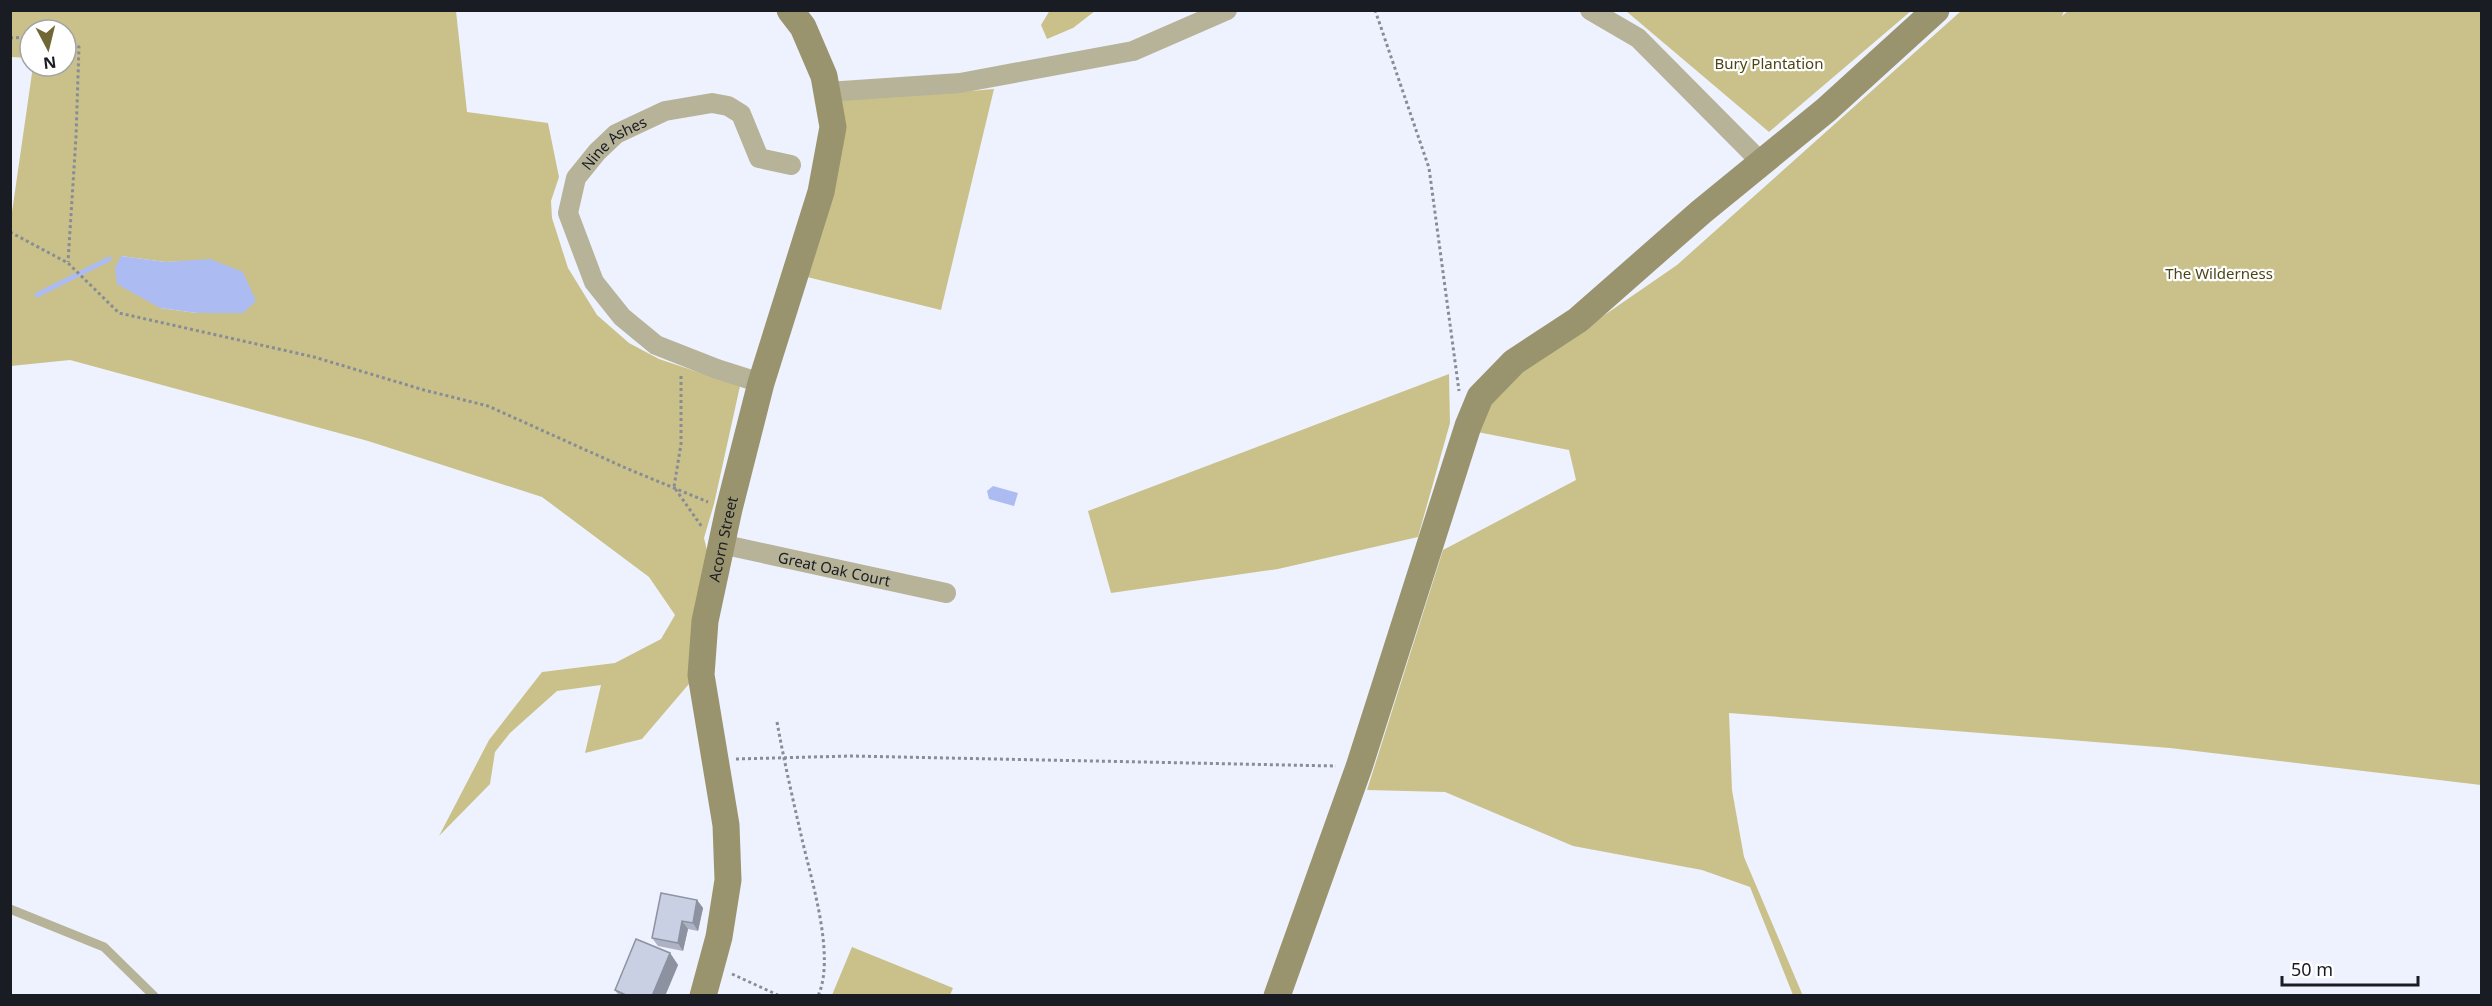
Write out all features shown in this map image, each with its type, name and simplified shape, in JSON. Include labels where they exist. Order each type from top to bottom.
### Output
[{"type":"main road","name":"Acorn Street","points":[[703,996],[712,965],[728,880],[726,825],[701,675],[705,621],[721,540],[761,383],[821,192],[833,127],[824,76],[803,27],[790,10]]},
{"type":"main road","points":[[1277,996],[1359,767],[1468,426],[1480,397],[1514,362],[1578,320],[1701,212],[1763,164],[1936,10]]},
{"type":"street","points":[[827,92],[960,83],[1133,51],[1227,10]]},
{"type":"street","points":[[1590,10],[1638,38],[1763,164]]},
{"type":"street","name":"Nine Ashes","points":[[761,383],[656,345],[630,324],[594,282],[568,213],[576,178],[597,152],[616,134],[665,111],[712,103],[728,106],[741,114],[759,158],[791,165]]},
{"type":"street","name":"Great Oak Court","points":[[721,540],[946,593]]},
{"type":"lane","points":[[10,909],[104,947],[154,996]]},
{"type":"path","points":[[1375,10],[1429,168],[1455,377],[1460,393]]},
{"type":"path","points":[[78,47],[78,77]]},
{"type":"path","points":[[68,263],[78,78]]},
{"type":"path","points":[[10,232],[68,263],[119,313],[314,357],[424,390],[488,406],[674,488],[729,509]]},
{"type":"path","points":[[681,355],[681,444],[674,488],[706,532],[721,540]]},
{"type":"path","points":[[777,722],[783,758],[820,916],[823,985],[818,996]]},
{"type":"path","points":[[716,759],[850,756],[1359,767]]},
{"type":"path","points":[[712,965],[780,996]]},
{"type":"green space","points":[[1050,10],[1095,11],[1073,28],[1047,39],[1041,25]]},
{"type":"green space","name":"The Wilderness","points":[[2069,10],[2481,11],[2481,785],[2170,748],[1729,713],[1732,790],[1744,857],[1803,996],[1793,995],[1750,887],[1702,870],[1573,846],[1445,792],[1367,790],[1443,550],[1576,480],[1569,450],[1467,430],[1490,394],[1677,265],[1961,11],[2064,11],[2062,16]]},
{"type":"green space","points":[[11,11],[456,11],[467,112],[548,123],[559,177],[551,201],[552,218],[568,268],[597,315],[629,343],[659,359],[740,386],[714,504],[704,538],[709,559],[694,678],[642,739],[585,753],[601,685],[557,691],[510,733],[495,752],[490,784],[439,836],[489,740],[542,672],[615,663],[661,639],[675,615],[649,577],[542,497],[368,441],[70,360],[11,366],[11,219],[31,78],[78,78],[78,18],[18,18],[18,57],[11,57]],"holes":[[[121,256],[165,262],[210,260],[243,313],[197,313],[160,308]]]},
{"type":"green space","name":"Bury Plantation","points":[[1626,11],[1911,11],[1769,132]]},
{"type":"green space","points":[[823,88],[958,92],[994,89],[941,310],[799,275],[831,136]]},
{"type":"green space","points":[[1449,374],[1450,423],[1418,537],[1278,569],[1111,593],[1088,511]]},
{"type":"green space","points":[[852,947],[953,988],[950,995],[832,995]]},
{"type":"water","points":[[121,256],[165,262],[210,259],[243,272],[256,301],[243,313],[197,313],[160,308],[117,284],[115,268]]},
{"type":"water","points":[[993,486],[1018,493],[1014,506],[989,499],[987,491]]},
{"type":"building","points":[[661,893],[697,900],[693,923],[682,921],[678,943],[652,938]]},
{"type":"building","points":[[636,939],[670,953],[652,996],[628,996],[615,990]]},
{"type":"waterway","points":[[37,295],[109,259]]}]
